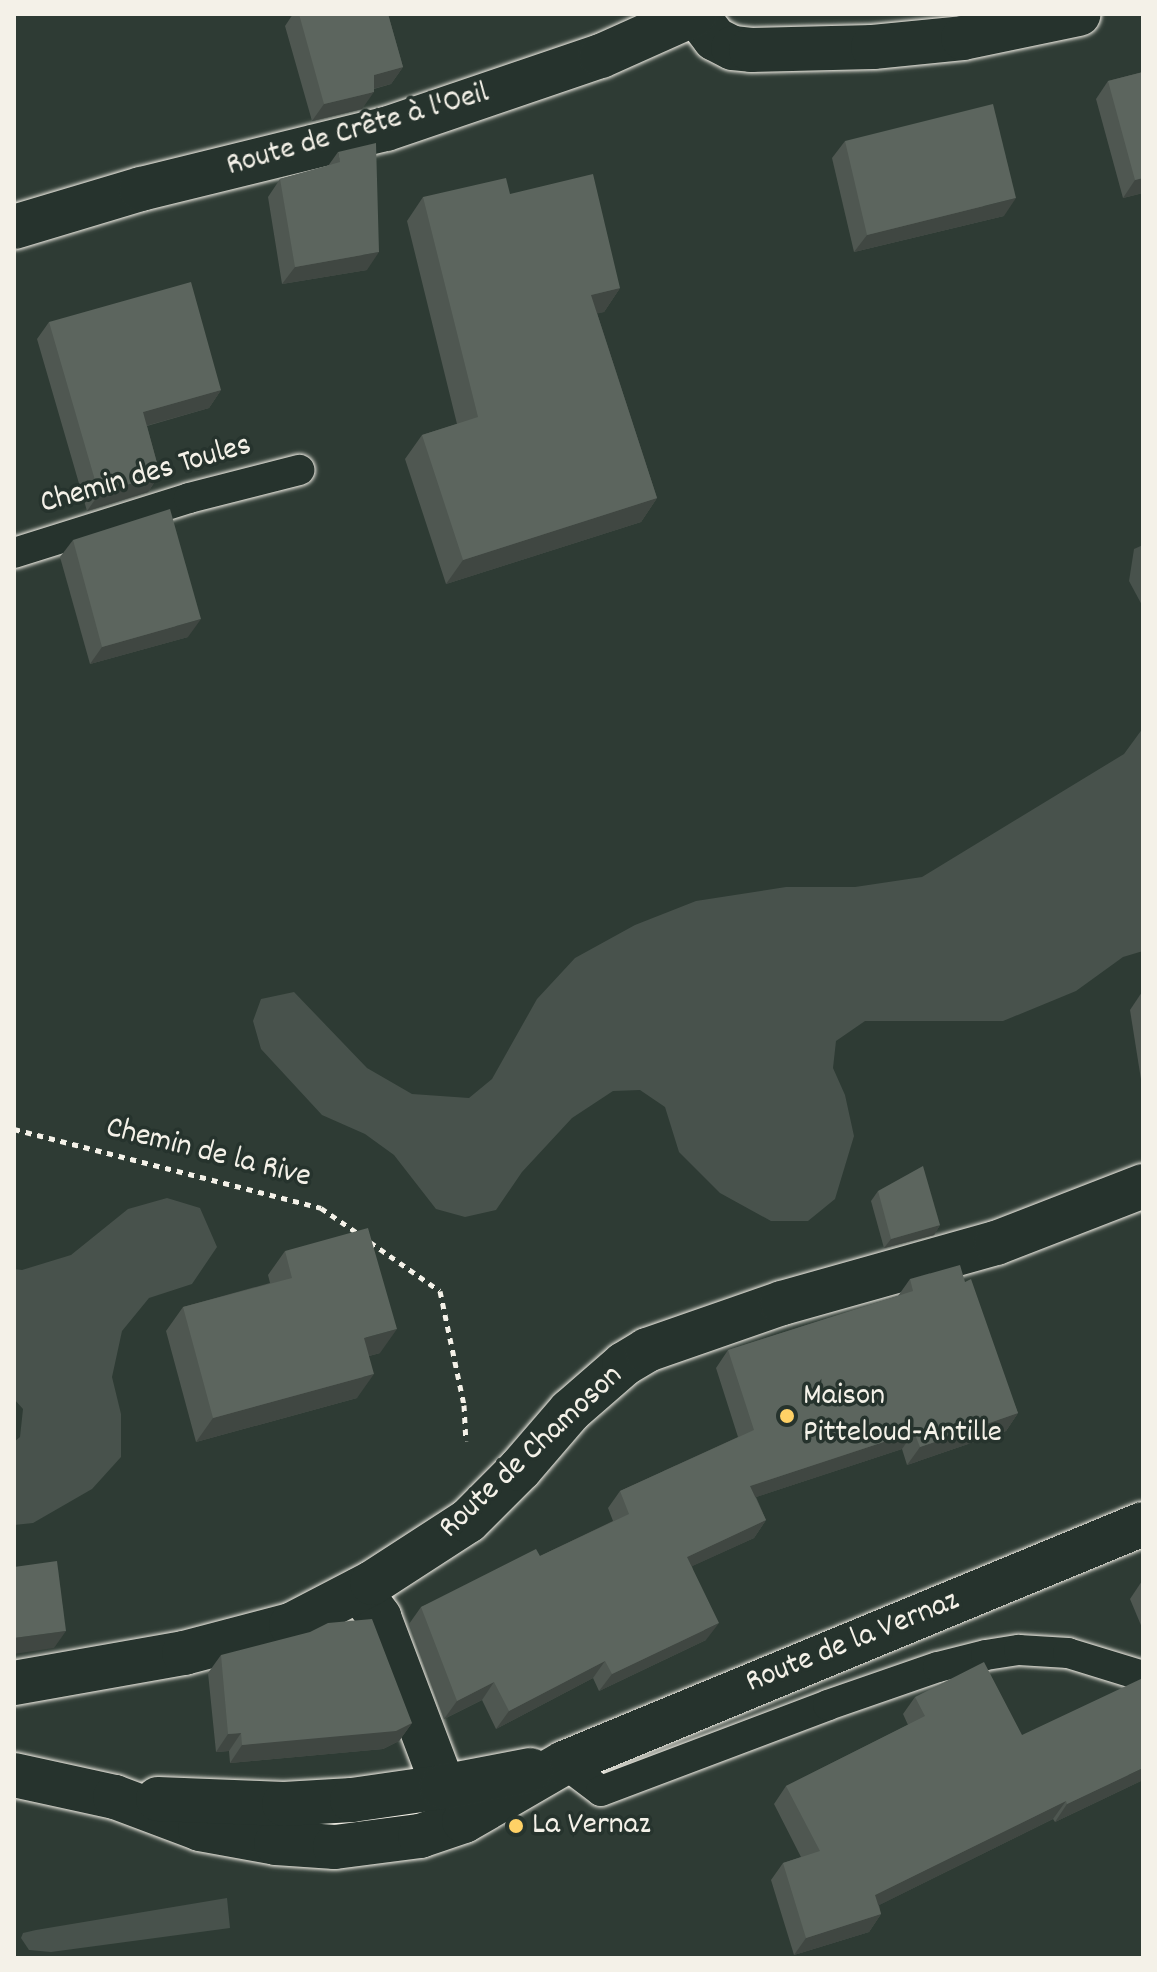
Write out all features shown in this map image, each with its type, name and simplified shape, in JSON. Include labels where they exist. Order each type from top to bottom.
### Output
[{"type":"street","points":[[696,14],[715,39],[733,48],[751,50],[873,47],[963,38],[1079,14]]},
{"type":"street","name":"Route de Crête à l'Oeil","points":[[14,227],[141,189],[386,129],[601,56],[696,14]]},
{"type":"street","name":"Route de Chamoson","points":[[14,1683],[230,1643],[291,1625],[359,1590],[468,1521],[520,1469],[570,1411],[624,1364],[647,1350],[782,1303],[1010,1238],[1143,1186]]},
{"type":"street","name":"Route de la Vernaz","points":[[14,1775],[115,1797],[200,1829],[297,1845],[371,1845],[434,1833],[450,1805],[564,1763],[1143,1524]]},
{"type":"street","points":[[359,1590],[379,1617],[450,1805]]},
{"type":"lane","name":"Chemin des Toules","points":[[14,553],[189,498],[299,470]]},
{"type":"lane","points":[[564,1763],[601,1791],[938,1667],[1019,1650],[1068,1653],[1143,1676]]},
{"type":"path","name":"Chemin de la Rive","points":[[14,1129],[321,1208],[440,1291],[464,1405],[467,1455]]},
{"type":"shaded area","points":[[1143,545],[1143,607],[1129,581],[1134,549]]},
{"type":"shaded area","points":[[1143,728],[1143,951],[1123,957],[1076,991],[1003,1021],[865,1021],[836,1041],[833,1068],[845,1095],[854,1136],[835,1199],[808,1221],[771,1221],[720,1193],[679,1152],[665,1107],[640,1090],[613,1091],[572,1118],[522,1172],[496,1210],[465,1217],[436,1209],[394,1155],[365,1134],[322,1115],[261,1049],[253,1021],[261,999],[294,992],[367,1068],[412,1094],[469,1098],[492,1079],[537,999],[575,958],[635,925],[696,901],[786,887],[855,887],[922,877],[1124,754]]},
{"type":"shaded area","points":[[167,1198],[200,1208],[217,1247],[192,1284],[149,1298],[122,1331],[112,1377],[121,1414],[121,1457],[92,1489],[33,1523],[14,1525],[14,1442],[20,1437],[23,1409],[14,1399],[14,1269],[22,1270],[71,1255],[128,1209]]},
{"type":"shaded area","points":[[227,1898],[230,1928],[51,1952],[29,1950],[21,1938],[23,1933],[36,1930]]},
{"type":"building","points":[[299,14],[388,14],[403,67],[374,75],[374,92],[324,104]]},
{"type":"building","points":[[1143,72],[1143,178],[1135,180],[1108,81]]},
{"type":"building","points":[[993,104],[1016,198],[867,235],[845,141]]},
{"type":"building","points":[[376,143],[379,252],[295,267],[280,179],[340,162],[338,152]]},
{"type":"building","points":[[593,174],[620,288],[591,295],[657,498],[463,560],[422,435],[478,417],[423,197],[506,178],[510,194]]},
{"type":"building","points":[[191,282],[221,390],[143,412],[160,474],[99,494],[49,322]]},
{"type":"building","points":[[170,509],[201,619],[102,647],[73,540]]},
{"type":"building","points":[[923,1166],[940,1225],[891,1239],[878,1191]]},
{"type":"building","points":[[368,1228],[397,1329],[364,1338],[374,1374],[213,1418],[183,1307],[292,1278],[285,1251]]},
{"type":"building","points":[[960,1265],[965,1282],[971,1279],[1018,1413],[920,1447],[914,1432],[750,1486],[766,1520],[687,1557],[719,1623],[612,1674],[605,1661],[509,1711],[494,1682],[457,1701],[421,1607],[536,1549],[540,1556],[629,1514],[620,1491],[754,1430],[728,1350],[913,1291],[910,1279]]},
{"type":"building","points":[[57,1561],[66,1631],[14,1638],[14,1567]]},
{"type":"building","points":[[372,1619],[412,1723],[396,1731],[242,1745],[241,1733],[228,1734],[221,1655],[310,1632],[328,1623]]},
{"type":"building","points":[[984,1662],[1022,1735],[1143,1678],[1143,1768],[1067,1804],[1066,1801],[875,1895],[881,1914],[806,1938],[783,1863],[820,1851],[786,1786],[925,1716],[915,1697]]},
{"type":"place","name":"Maison Pitteloud-Antille","points":[[787,1416]]},
{"type":"place","name":"La Vernaz","points":[[516,1826]]}]
